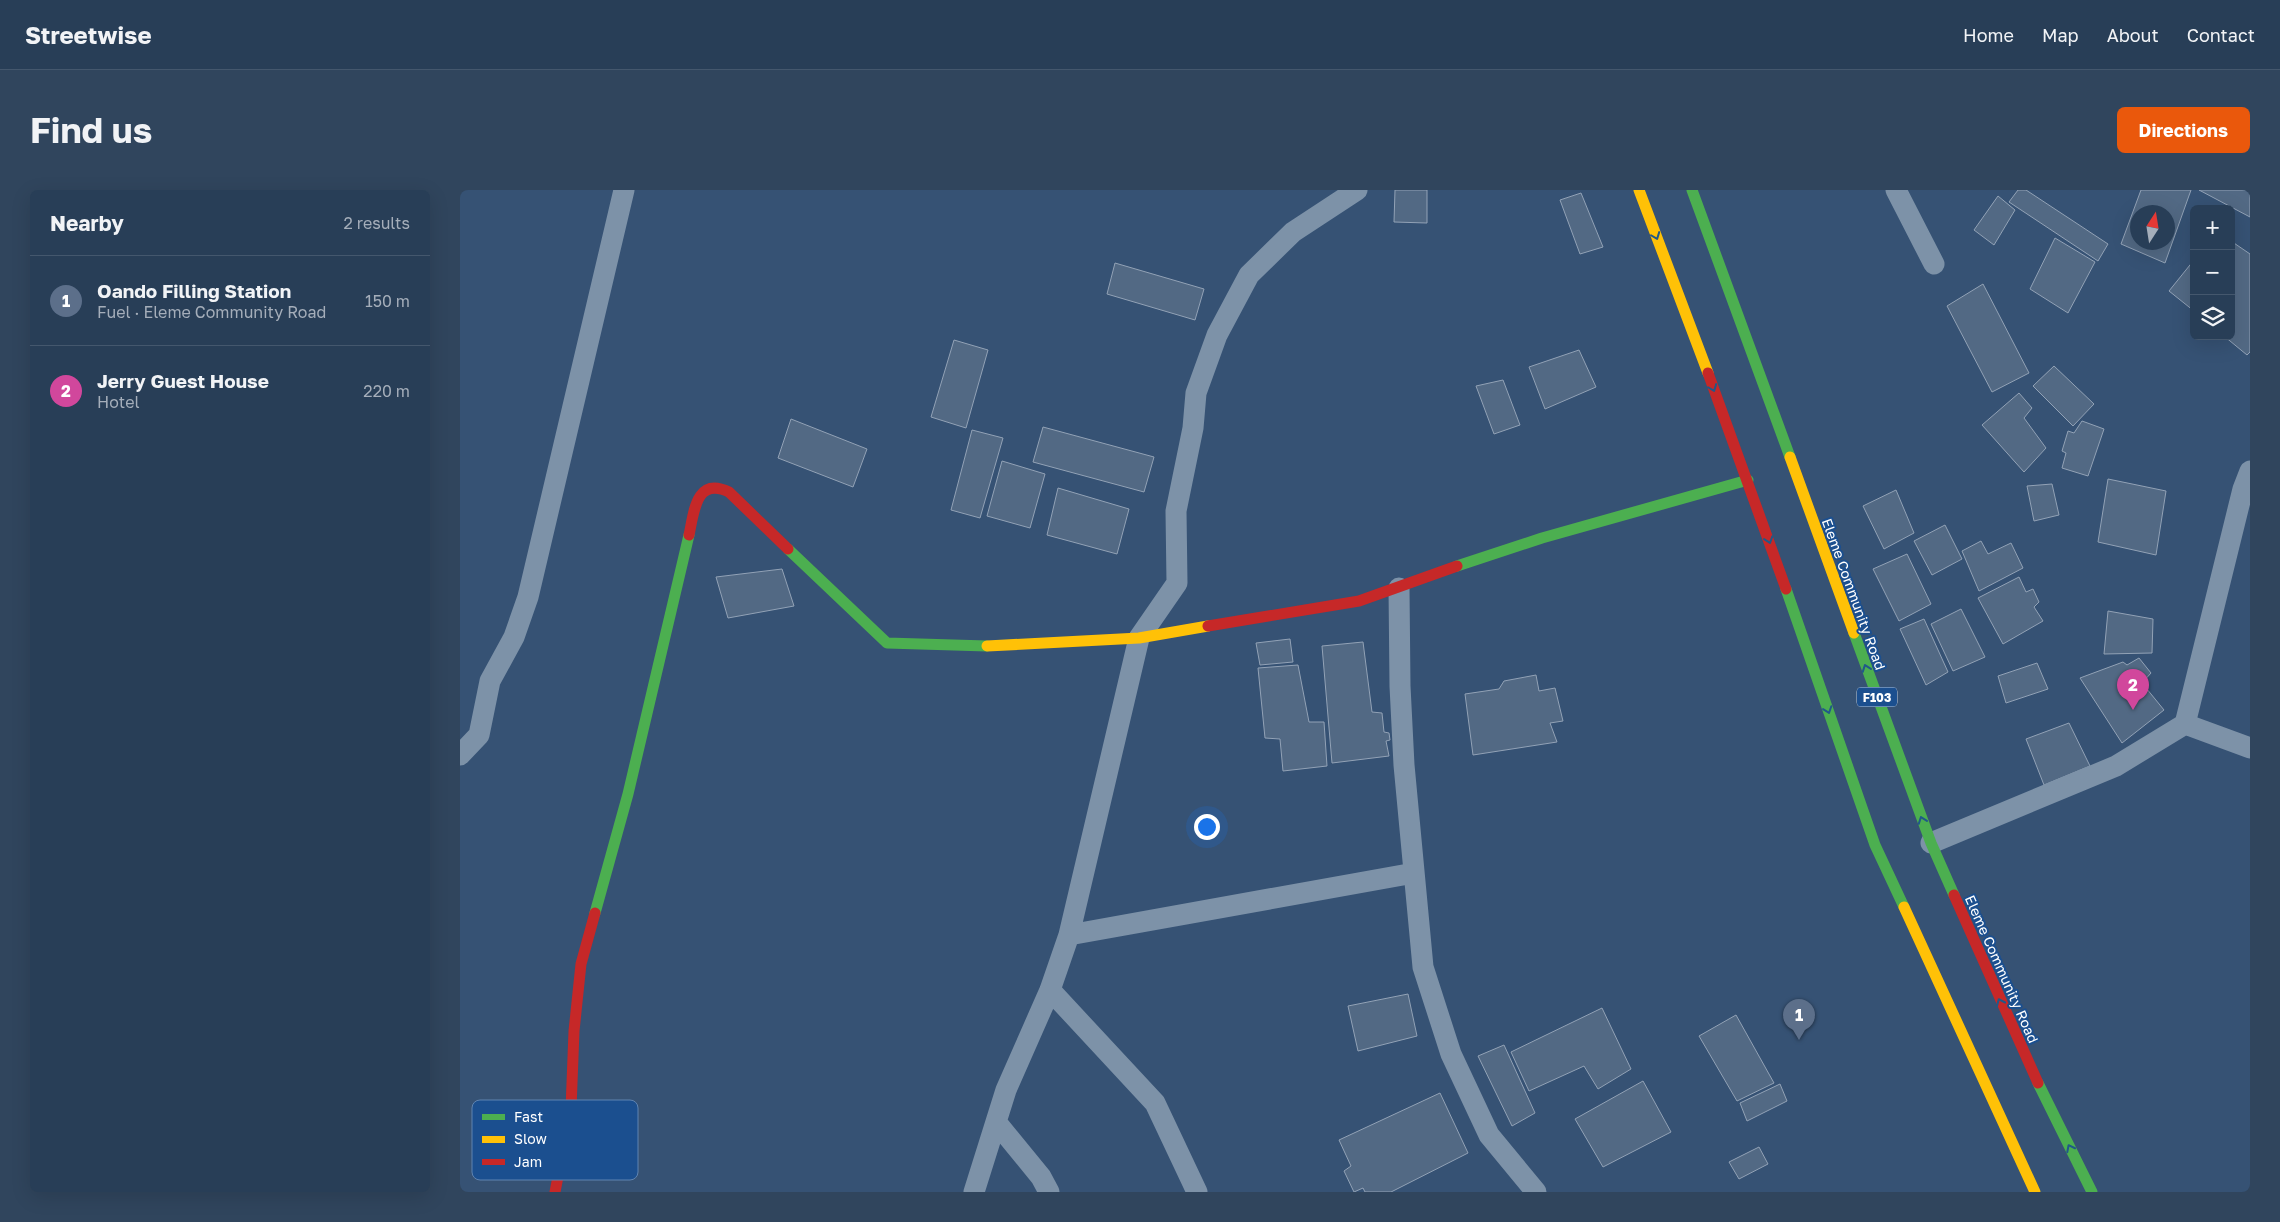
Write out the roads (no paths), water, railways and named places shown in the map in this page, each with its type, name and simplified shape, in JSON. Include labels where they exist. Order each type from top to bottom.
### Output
[{"type":"main road","points":[[1639,190],[1748,480],[1875,845],[2035,1192]]},
{"type":"main road","name":"Eleme Community Road","points":[[1692,190],[1931,843],[2022,1051],[2092,1192]]},
{"type":"main road","points":[[571,1100],[574,1031],[581,964],[628,794],[698,497],[706,489],[718,486],[729,492],[887,642],[978,646],[1139,638],[1359,601],[1542,538],[1748,480]]},
{"type":"street","points":[[460,755],[479,735],[490,681],[514,637],[528,597],[624,190]]},
{"type":"street","points":[[974,1192],[1006,1090],[1050,990],[1069,935],[1139,638],[1177,583],[1176,511],[1193,428],[1196,393],[1217,335],[1249,276],[1293,232],[1357,190]]},
{"type":"street","points":[[1896,190],[1934,264]]},
{"type":"street","points":[[1931,843],[2116,766],[2185,724],[2243,488],[2250,471]]},
{"type":"street","points":[[1399,588],[1403,755],[1423,967],[1451,1054],[1489,1135],[1536,1192]]},
{"type":"street","points":[[2185,724],[2250,748]]},
{"type":"street","points":[[1069,935],[1414,873]]},
{"type":"street","points":[[1050,990],[1155,1103],[1197,1192]]},
{"type":"street","points":[[996,1122],[1041,1177],[1049,1192]]},
{"type":"place","name":"Jerry Guest House","points":[[2133,710]]},
{"type":"place","name":"Oando Filling Station","points":[[1799,1040]]}]
